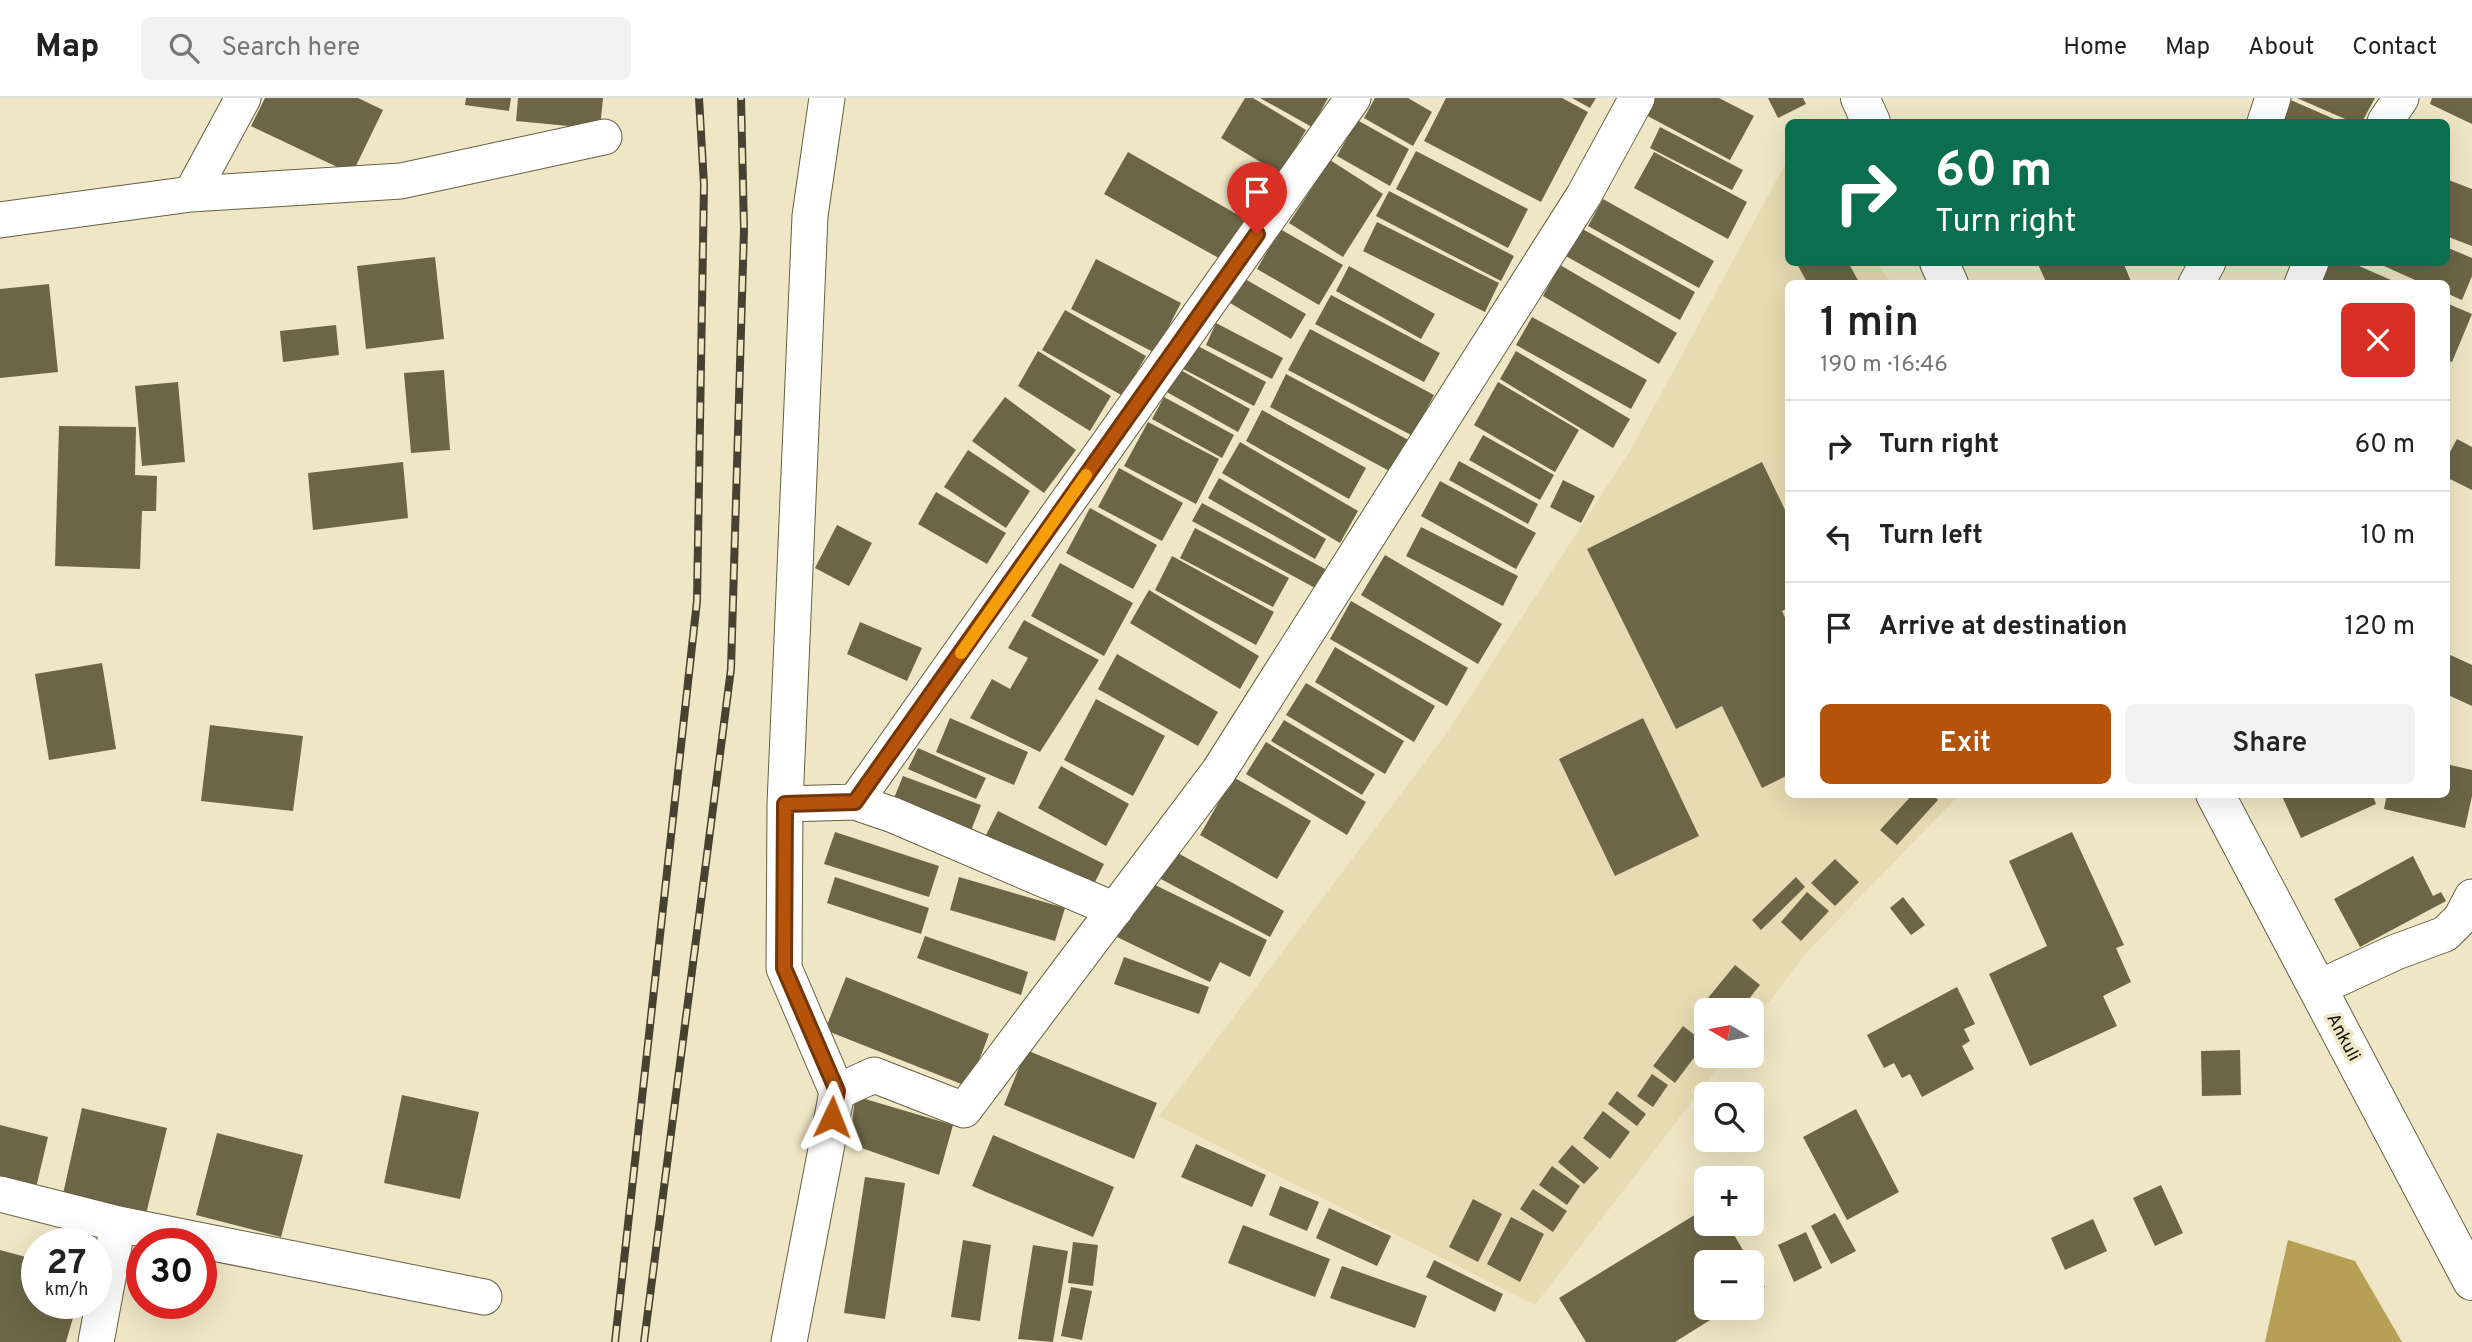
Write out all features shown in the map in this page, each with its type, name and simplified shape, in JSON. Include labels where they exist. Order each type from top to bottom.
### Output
[{"type":"main road","points":[[1860,98],[1870,119]]},
{"type":"main road","name":"Ankuli","points":[[2217,798],[2472,1280]]},
{"type":"street","points":[[191,194],[243,98]]},
{"type":"street","points":[[789,1342],[837,1091],[784,968],[785,804],[810,216],[827,98]]},
{"type":"street","points":[[855,802],[1353,98]]},
{"type":"street","points":[[837,1091],[874,1075],[964,1110],[1219,771],[1576,207],[1637,98]]},
{"type":"street","points":[[2266,119],[2273,98]]},
{"type":"street","points":[[2387,119],[2401,98]]},
{"type":"street","points":[[0,220],[191,194],[401,181],[604,137]]},
{"type":"street","points":[[785,804],[855,802],[1115,910]]},
{"type":"street","points":[[2318,988],[2396,952],[2445,934],[2461,918],[2472,897]]},
{"type":"street","points":[[0,1194],[118,1224],[484,1297]]},
{"type":"street","points":[[96,1342],[118,1224]]},
{"type":"shaded area","points":[[1785,165],[1785,266],[1879,266],[1889,280],[1785,280],[1785,798],[1956,798],[1808,951],[1764,1008],[1764,998],[1694,998],[1694,1068],[1718,1068],[1707,1082],[1694,1082],[1694,1099],[1535,1305],[1159,1116],[1446,734],[1630,451]]},
{"type":"shaded area","points":[[2288,1240],[2355,1261],[2402,1342],[2265,1342]]},
{"type":"building","points":[[265,98],[358,98],[383,110],[352,174],[251,126]]},
{"type":"building","points":[[466,98],[511,98],[509,111],[465,105]]},
{"type":"building","points":[[518,98],[603,98],[600,129],[516,121]]},
{"type":"building","points":[[1245,98],[1253,98],[1306,130],[1280,174],[1221,138]]},
{"type":"building","points":[[1260,98],[1328,98],[1312,127]]},
{"type":"building","points":[[1375,98],[1408,98],[1432,112],[1413,146],[1364,118]]},
{"type":"building","points":[[1446,98],[1562,98],[1588,112],[1541,202],[1424,141]]},
{"type":"building","points":[[1572,98],[1596,98],[1590,108]]},
{"type":"building","points":[[1650,98],[1719,98],[1754,116],[1730,160],[1642,113]]},
{"type":"building","points":[[1768,98],[1803,98],[1806,104],[1778,118]]},
{"type":"building","points":[[2286,98],[2334,119],[2276,119]]},
{"type":"building","points":[[2297,98],[2375,98],[2364,119],[2345,119]]},
{"type":"building","points":[[2432,98],[2472,98],[2472,124],[2430,104]]},
{"type":"building","points":[[1357,120],[1409,149],[1390,186],[1337,156]]},
{"type":"building","points":[[1660,127],[1743,170],[1732,190],[1650,148]]},
{"type":"building","points":[[1416,151],[1528,209],[1508,248],[1396,189]]},
{"type":"building","points":[[1128,152],[1247,220],[1224,261],[1104,194]]},
{"type":"building","points":[[1654,152],[1747,202],[1728,239],[1634,188]]},
{"type":"building","points":[[1330,160],[1383,194],[1343,257],[1289,223]]},
{"type":"building","points":[[2450,181],[2472,189],[2472,246],[2450,238]]},
{"type":"building","points":[[1389,191],[1514,256],[1501,281],[1376,216]]},
{"type":"building","points":[[1603,199],[1714,261],[1699,288],[1588,226]]},
{"type":"building","points":[[1377,222],[1499,283],[1485,312],[1363,251]]},
{"type":"building","points":[[1579,227],[1695,292],[1680,320],[1564,255]]},
{"type":"building","points":[[1280,229],[1343,265],[1319,305],[1257,269]]},
{"type":"building","points":[[2450,249],[2472,258],[2472,276],[2462,300],[2450,295],[2450,280],[2415,280],[2384,266],[2450,266]]},
{"type":"building","points":[[435,257],[444,339],[366,349],[357,266]]},
{"type":"building","points":[[1096,259],[1181,303],[1155,353],[1071,309]]},
{"type":"building","points":[[1560,265],[1677,333],[1659,364],[1543,296]]},
{"type":"building","points":[[1349,266],[1435,314],[1421,339],[1336,291]]},
{"type":"building","points":[[1798,266],[1850,266],[1858,280],[1806,280]]},
{"type":"building","points":[[2039,266],[2125,266],[2130,280],[2045,280]]},
{"type":"building","points":[[2327,266],[2359,266],[2391,280],[2322,280]]},
{"type":"building","points":[[1245,279],[1306,314],[1291,339],[1230,303]]},
{"type":"building","points":[[49,284],[58,372],[0,378],[0,289]]},
{"type":"building","points":[[1331,295],[1440,353],[1424,382],[1315,324]]},
{"type":"building","points":[[2450,305],[2472,314],[2450,361]]},
{"type":"building","points":[[1065,310],[1146,356],[1123,396],[1042,350]]},
{"type":"building","points":[[1532,317],[1647,380],[1631,409],[1516,345]]},
{"type":"building","points":[[1216,323],[1283,358],[1272,379],[1206,345]]},
{"type":"building","points":[[336,325],[339,355],[283,362],[280,331]]},
{"type":"building","points":[[1310,329],[1434,395],[1413,436],[1288,370]]},
{"type":"building","points":[[1196,345],[1266,382],[1254,406],[1183,369]]},
{"type":"building","points":[[1038,351],[1111,396],[1090,431],[1018,386]]},
{"type":"building","points":[[1516,351],[1630,419],[1613,448],[1500,379]]},
{"type":"building","points":[[1177,368],[1250,409],[1238,432],[1165,391]]},
{"type":"building","points":[[444,370],[450,450],[411,453],[404,373]]},
{"type":"building","points":[[1286,374],[1414,443],[1397,475],[1270,407]]},
{"type":"building","points":[[178,382],[185,462],[142,466],[135,386]]},
{"type":"building","points":[[1498,382],[1579,430],[1555,472],[1474,425]]},
{"type":"building","points":[[1005,397],[1076,450],[1044,493],[972,441]]},
{"type":"building","points":[[1164,397],[1234,435],[1222,458],[1152,419]]},
{"type":"building","points":[[1262,410],[1366,468],[1349,499],[1246,441]]},
{"type":"building","points":[[1148,422],[1219,459],[1196,504],[1124,466]]},
{"type":"building","points":[[59,426],[136,427],[135,475],[157,476],[156,511],[142,511],[140,569],[55,566]]},
{"type":"building","points":[[1483,435],[1554,475],[1540,500],[1469,460]]},
{"type":"building","points":[[2457,439],[2472,447],[2472,490],[2450,479],[2450,452]]},
{"type":"building","points":[[1240,442],[1358,511],[1340,543],[1222,473]]},
{"type":"building","points":[[968,450],[1030,491],[1006,528],[944,487]]},
{"type":"building","points":[[1459,461],[1538,504],[1528,524],[1449,480]]},
{"type":"building","points":[[403,462],[408,518],[313,530],[308,473]]},
{"type":"building","points":[[1762,462],[1785,510],[1785,610],[1782,611],[1785,618],[1785,776],[1762,788],[1722,706],[1676,729],[1587,549]]},
{"type":"building","points":[[1119,468],[1183,503],[1162,541],[1098,507]]},
{"type":"building","points":[[1219,478],[1326,539],[1315,559],[1208,498]]},
{"type":"building","points":[[1563,480],[1595,496],[1581,523],[1550,507]]},
{"type":"building","points":[[1440,481],[1536,533],[1516,569],[1421,516]]},
{"type":"building","points":[[936,492],[1006,533],[987,564],[918,524]]},
{"type":"building","points":[[1202,503],[1327,570],[1317,589],[1192,521]]},
{"type":"building","points":[[1090,508],[1157,545],[1133,589],[1066,553]]},
{"type":"building","points":[[837,525],[872,543],[849,586],[815,568]]},
{"type":"building","points":[[1421,527],[1518,576],[1503,606],[1406,556]]},
{"type":"building","points":[[1195,528],[1289,578],[1273,607],[1180,558]]},
{"type":"building","points":[[1385,555],[1502,624],[1478,664],[1361,595]]},
{"type":"building","points":[[1172,556],[1274,612],[1256,645],[1155,590]]},
{"type":"building","points":[[1060,563],[1133,603],[1104,656],[1031,616]]},
{"type":"building","points":[[1149,590],[1259,656],[1240,689],[1130,623]]},
{"type":"building","points":[[1351,601],[1468,668],[1447,706],[1330,639]]},
{"type":"building","points":[[1024,620],[1099,660],[1040,752],[970,718],[992,679],[1010,689],[1028,658],[1008,648]]},
{"type":"building","points":[[860,622],[922,648],[907,681],[847,654]]},
{"type":"building","points":[[1335,647],[1435,706],[1414,742],[1315,682]]},
{"type":"building","points":[[1117,654],[1218,712],[1198,746],[1098,689]]},
{"type":"building","points":[[2450,655],[2472,665],[2472,706],[2450,696]]},
{"type":"building","points":[[102,663],[116,749],[49,760],[35,674]]},
{"type":"building","points":[[1306,683],[1404,741],[1385,774],[1286,715]]},
{"type":"building","points":[[1096,699],[1165,736],[1133,796],[1064,760]]},
{"type":"building","points":[[950,718],[1028,752],[1014,785],[936,752]]},
{"type":"building","points":[[1643,718],[1699,836],[1615,876],[1559,759]]},
{"type":"building","points":[[1284,720],[1375,774],[1362,795],[1271,741]]},
{"type":"building","points":[[210,725],[303,736],[293,811],[201,801]]},
{"type":"building","points":[[1266,742],[1366,802],[1347,835],[1246,774]]},
{"type":"building","points":[[918,748],[986,778],[976,799],[908,769]]},
{"type":"building","points":[[2450,765],[2472,770],[2472,796],[2465,828],[2384,809],[2386,798],[2450,798]]},
{"type":"building","points":[[1061,766],[1129,804],[1106,846],[1038,808]]},
{"type":"building","points":[[903,776],[981,805],[969,836],[890,808]]},
{"type":"building","points":[[1233,777],[1311,821],[1277,879],[1200,835]]},
{"type":"building","points":[[1909,798],[1938,800],[1897,845],[1880,830]]},
{"type":"building","points":[[2283,798],[2374,798],[2376,804],[2301,838]]},
{"type":"building","points":[[998,811],[1104,864],[1088,896],[982,843]]},
{"type":"building","points":[[835,832],[939,866],[929,897],[824,864]]},
{"type":"building","points":[[2072,832],[2124,945],[2116,948],[2131,982],[2103,996],[2117,1026],[2030,1066],[1989,974],[2047,946],[2009,861]]},
{"type":"building","points":[[1174,851],[1284,911],[1270,937],[1159,878]]},
{"type":"building","points":[[2413,856],[2433,896],[2441,892],[2446,901],[2360,947],[2334,899]]},
{"type":"building","points":[[1835,859],[1859,882],[1835,906],[1811,883]]},
{"type":"building","points":[[835,877],[929,908],[921,934],[827,903]]},
{"type":"building","points":[[959,877],[1065,908],[1055,941],[950,910]]},
{"type":"building","points":[[1796,877],[1805,887],[1761,930],[1752,920]]},
{"type":"building","points":[[1145,880],[1267,940],[1250,977],[1220,962],[1210,982],[1117,937]]},
{"type":"building","points":[[1807,892],[1829,911],[1801,941],[1781,922]]},
{"type":"building","points":[[1903,897],[1925,925],[1911,935],[1890,908]]},
{"type":"building","points":[[925,936],[1028,972],[1021,995],[917,958]]},
{"type":"building","points":[[1124,957],[1209,987],[1199,1014],[1114,984]]},
{"type":"building","points":[[1735,965],[1760,985],[1750,998],[1708,998]]},
{"type":"building","points":[[846,977],[989,1034],[969,1087],[825,1030]]},
{"type":"building","points":[[1957,987],[1975,1024],[1964,1029],[1970,1041],[1962,1046],[1974,1069],[1922,1097],[1910,1074],[1902,1078],[1894,1063],[1884,1068],[1867,1035]]},
{"type":"building","points":[[1683,1026],[1694,1034],[1694,1058],[1675,1083],[1653,1066]]},
{"type":"building","points":[[1026,1050],[1157,1103],[1134,1159],[1004,1105]]},
{"type":"building","points":[[2240,1050],[2241,1095],[2202,1096],[2201,1051]]},
{"type":"building","points":[[1652,1074],[1668,1085],[1653,1107],[1637,1096]]},
{"type":"building","points":[[1617,1091],[1646,1114],[1637,1126],[1608,1104]]},
{"type":"building","points":[[402,1095],[479,1112],[460,1199],[384,1183]]},
{"type":"building","points":[[855,1096],[953,1125],[939,1175],[850,1144]]},
{"type":"building","points":[[82,1108],[167,1128],[146,1214],[63,1194]]},
{"type":"building","points":[[1856,1109],[1899,1192],[1847,1220],[1803,1137]]},
{"type":"building","points":[[1603,1111],[1630,1132],[1610,1159],[1583,1138]]},
{"type":"building","points":[[0,1125],[48,1137],[35,1192],[0,1183]]},
{"type":"building","points":[[217,1133],[303,1155],[281,1237],[196,1215]]},
{"type":"building","points":[[993,1135],[1114,1187],[1093,1237],[972,1186]]},
{"type":"building","points":[[1196,1144],[1266,1175],[1252,1207],[1181,1177]]},
{"type":"building","points":[[1572,1145],[1599,1168],[1584,1184],[1558,1162]]},
{"type":"building","points":[[1552,1166],[1580,1186],[1567,1205],[1539,1185]]},
{"type":"building","points":[[865,1177],[905,1183],[885,1319],[844,1313]]},
{"type":"building","points":[[2161,1185],[2183,1233],[2155,1246],[2133,1198]]},
{"type":"building","points":[[1280,1186],[1319,1202],[1307,1231],[1269,1215]]},
{"type":"building","points":[[1533,1189],[1567,1211],[1553,1232],[1520,1209]]},
{"type":"building","points":[[1473,1199],[1502,1214],[1478,1262],[1449,1247]]},
{"type":"building","points":[[1329,1208],[1391,1236],[1377,1266],[1316,1238]]},
{"type":"building","points":[[1835,1213],[1856,1251],[1831,1264],[1811,1226]]},
{"type":"building","points":[[1694,1215],[1694,1236],[1735,1236],[1743,1250],[1694,1250],[1694,1320],[1710,1320],[1675,1342],[1586,1342],[1559,1298]]},
{"type":"building","points":[[1511,1217],[1544,1234],[1520,1282],[1487,1264]]},
{"type":"building","points":[[2093,1219],[2107,1251],[2065,1270],[2051,1238]]},
{"type":"building","points":[[1243,1225],[1330,1259],[1315,1297],[1228,1263]]},
{"type":"building","points":[[1806,1232],[1822,1268],[1794,1282],[1778,1245]]},
{"type":"building","points":[[963,1240],[991,1245],[980,1321],[951,1317]]},
{"type":"building","points":[[1073,1242],[1098,1245],[1093,1286],[1068,1283]]},
{"type":"building","points":[[1033,1245],[1068,1251],[1053,1342],[1018,1339]]},
{"type":"building","points":[[0,1250],[21,1256],[21,1319],[73,1319],[66,1342],[0,1342]]},
{"type":"building","points":[[1434,1260],[1503,1294],[1495,1312],[1426,1277]]},
{"type":"building","points":[[1342,1266],[1427,1296],[1415,1328],[1330,1298]]},
{"type":"building","points":[[1071,1287],[1092,1291],[1082,1340],[1061,1336]]},
{"type":"railway","points":[[615,1342],[697,601],[704,185],[699,98]]},
{"type":"railway","points":[[644,1342],[731,669],[744,229],[741,98]]},
{"type":"slow traffic","points":[[961,653],[1086,475]]},
{"type":"route","points":[[832,1117],[837,1091],[784,968],[785,804],[855,802],[1257,234]]}]
